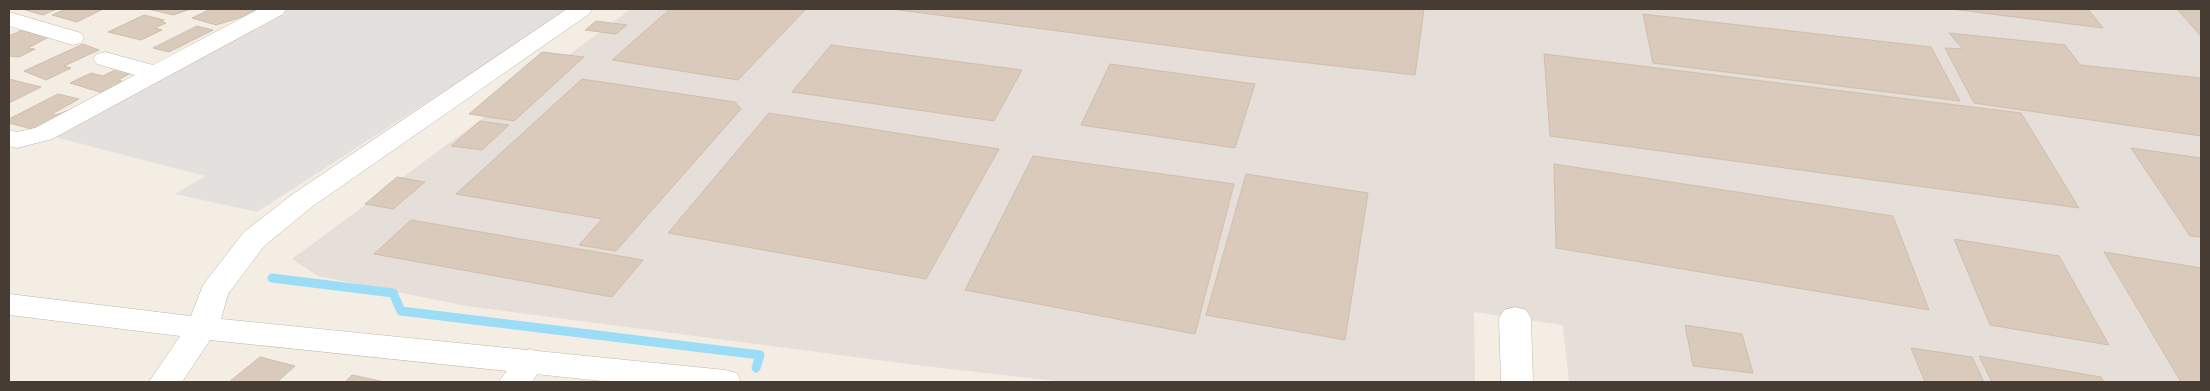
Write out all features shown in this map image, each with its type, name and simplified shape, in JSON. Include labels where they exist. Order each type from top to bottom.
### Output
[{"type":"street","points":[[9,138],[17,140],[43,134],[276,9]]},
{"type":"street","points":[[165,382],[173,373],[202,328],[214,292],[254,240],[303,200],[581,9]]},
{"type":"street","points":[[9,19],[73,38]]},
{"type":"street","points":[[105,59],[156,73]]},
{"type":"street","points":[[9,305],[202,328],[522,372],[725,382]]},
{"type":"street","points":[[1514,318],[1517,382]]},
{"type":"shaded area","points":[[284,9],[565,9],[494,59],[257,212],[175,194],[205,176],[43,134]]},
{"type":"shaded area","points":[[631,9],[2201,9],[2201,382],[1569,382],[1563,325],[1474,312],[1475,382],[1065,382],[916,365],[467,306],[318,276],[292,259]]},
{"type":"building","points":[[22,9],[57,9],[43,15]]},
{"type":"building","points":[[66,9],[103,9],[77,22],[52,15]]},
{"type":"building","points":[[148,9],[191,9],[173,15]]},
{"type":"building","points":[[211,9],[257,9],[239,18],[216,25],[192,18]]},
{"type":"building","points":[[670,9],[806,9],[738,80],[612,60]]},
{"type":"building","points":[[892,9],[1424,9],[1415,75],[1247,56]]},
{"type":"building","points":[[1951,9],[2088,9],[2103,28]]},
{"type":"building","points":[[2177,9],[2201,9],[2201,36]]},
{"type":"building","points":[[1643,14],[1931,47],[1960,101],[1653,63]]},
{"type":"building","points":[[144,15],[164,20],[160,21],[166,23],[155,28],[162,30],[141,40],[108,32]]},
{"type":"building","points":[[596,21],[627,25],[616,34],[585,30]]},
{"type":"building","points":[[197,26],[213,30],[169,52],[153,48]]},
{"type":"building","points":[[22,30],[49,37],[28,48],[35,49],[19,57],[9,56],[9,36]]},
{"type":"building","points":[[1949,33],[2065,45],[2080,65],[2201,78],[2201,136],[1974,103],[1945,48],[1963,49]]},
{"type":"building","points":[[83,44],[99,50],[64,66],[71,68],[46,80],[24,71]]},
{"type":"building","points":[[831,45],[1022,70],[994,121],[792,92]]},
{"type":"building","points":[[542,52],[584,57],[514,121],[469,114]]},
{"type":"building","points":[[1544,54],[2021,113],[2079,208],[1550,136]]},
{"type":"building","points":[[1110,64],[1255,84],[1235,148],[1081,125]]},
{"type":"building","points":[[117,69],[131,73],[118,80],[124,82],[103,93],[70,83],[91,73],[103,76]]},
{"type":"building","points":[[9,79],[41,87],[9,103]]},
{"type":"building","points":[[582,79],[735,102],[741,109],[616,251],[579,245],[602,219],[456,194]]},
{"type":"building","points":[[58,94],[79,99],[52,114],[56,115],[72,109],[43,132],[9,123],[9,119]]},
{"type":"building","points":[[769,113],[999,149],[926,279],[668,233]]},
{"type":"building","points":[[480,121],[509,125],[482,150],[451,146]]},
{"type":"building","points":[[2131,148],[2201,158],[2201,237],[2190,236]]},
{"type":"building","points":[[1033,156],[1234,184],[1195,334],[965,290]]},
{"type":"building","points":[[1554,164],[1893,216],[1929,310],[1556,248]]},
{"type":"building","points":[[1246,174],[1368,193],[1345,340],[1206,315]]},
{"type":"building","points":[[397,177],[425,182],[393,209],[365,204]]},
{"type":"building","points":[[411,220],[643,260],[612,297],[374,254]]},
{"type":"building","points":[[1954,239],[2059,256],[2109,345],[1990,325]]},
{"type":"building","points":[[2104,252],[2201,268],[2201,382],[2181,382]]},
{"type":"building","points":[[1685,325],[1742,334],[1753,373],[1693,366]]},
{"type":"building","points":[[1911,348],[1972,357],[1984,382],[1925,382]]},
{"type":"building","points":[[1979,356],[2101,377],[2104,382],[1992,382]]},
{"type":"building","points":[[260,357],[295,366],[277,382],[229,382]]},
{"type":"building","points":[[352,375],[385,382],[345,382]]},
{"type":"waterway","points":[[272,278],[393,293],[401,311],[760,355],[756,368]]}]
